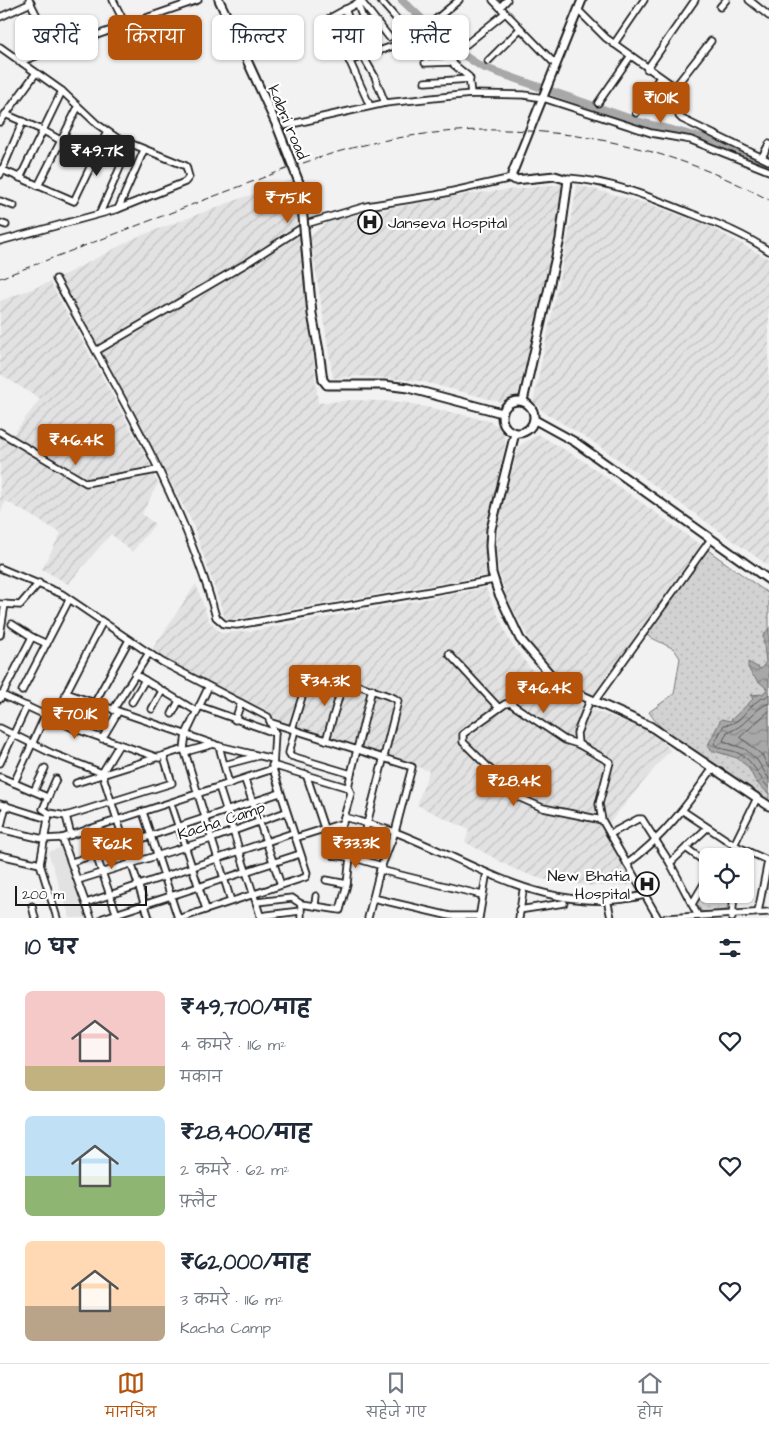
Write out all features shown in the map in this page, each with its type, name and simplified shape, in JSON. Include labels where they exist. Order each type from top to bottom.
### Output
[{"type":"street","points":[[113,0],[120,15]]},
{"type":"street","points":[[156,15],[198,0]]},
{"type":"street","name":"kabri road","points":[[219,0],[226,15]]},
{"type":"street","points":[[380,0],[414,38],[382,50]]},
{"type":"street","points":[[440,15],[451,3],[459,0]]},
{"type":"street","points":[[493,0],[556,65]]},
{"type":"street","points":[[500,7],[508,0]]},
{"type":"street","points":[[512,178],[512,171],[582,0]]},
{"type":"street","points":[[614,44],[644,0]]},
{"type":"street","points":[[647,69],[695,0]]},
{"type":"street","points":[[720,7],[726,0]]},
{"type":"street","points":[[750,0],[757,2],[769,16]]},
{"type":"street","points":[[359,1],[330,18],[370,106]]},
{"type":"street","points":[[359,1],[364,15]]},
{"type":"street","points":[[359,1],[389,37]]},
{"type":"street","points":[[0,16],[30,2],[36,15]]},
{"type":"street","points":[[344,9],[346,15]]},
{"type":"street","points":[[578,10],[614,44],[675,88],[680,118],[703,131],[769,161]]},
{"type":"street","points":[[469,42],[505,13]]},
{"type":"street","points":[[488,61],[520,29]]},
{"type":"street","points":[[675,88],[711,41]]},
{"type":"street","points":[[0,47],[62,91],[107,132],[130,145],[187,166],[188,179],[118,209],[0,241]]},
{"type":"street","points":[[598,103],[630,56]]},
{"type":"street","points":[[20,62],[26,60]]},
{"type":"street","name":"kabri road","points":[[247,60],[300,185],[312,314],[323,380],[327,385],[384,385],[408,388],[502,413]]},
{"type":"street","points":[[251,60],[282,126],[385,102],[471,94],[544,96],[651,133],[698,143],[769,171]]},
{"type":"street","points":[[365,60],[385,102]]},
{"type":"street","points":[[450,60],[470,79],[471,94]]},
{"type":"street","points":[[425,63],[453,62]]},
{"type":"street","points":[[0,122],[36,73]]},
{"type":"street","points":[[636,112],[660,77]]},
{"type":"street","points":[[425,82],[470,79]]},
{"type":"street","points":[[20,178],[62,91]]},
{"type":"street","points":[[38,186],[78,107]]},
{"type":"street","points":[[5,114],[62,141]]},
{"type":"street","points":[[23,121],[1,171],[75,200],[107,132]]},
{"type":"street","points":[[698,143],[703,131]]},
{"type":"street","points":[[762,157],[769,144]]},
{"type":"street","points":[[100,213],[130,145]]},
{"type":"street","points":[[732,156],[737,146]]},
{"type":"street","points":[[118,209],[144,150]]},
{"type":"street","points":[[96,351],[247,263],[308,223],[367,206],[436,195],[512,178],[518,180],[554,176],[623,188],[745,235],[769,251]]},
{"type":"street","points":[[523,401],[560,239],[568,178]]},
{"type":"street","points":[[0,200],[14,206]]},
{"type":"street","points":[[56,279],[96,351],[157,470],[191,542],[216,617],[228,625],[494,580]]},
{"type":"street","points":[[523,401],[532,408],[535,420],[528,431],[515,433],[505,426],[502,413],[509,403],[523,401]]},
{"type":"street","points":[[535,420],[575,442],[769,580]]},
{"type":"street","points":[[0,432],[86,483],[157,470]]},
{"type":"street","points":[[515,433],[491,529],[491,564],[494,580],[520,639],[550,674],[592,701],[650,726],[769,806]]},
{"type":"street","points":[[578,744],[577,733],[592,701],[711,539]]},
{"type":"street","points":[[0,568],[38,583],[69,600],[148,653],[208,688],[263,714],[272,723],[275,733],[273,764],[306,877],[206,909],[189,917],[180,918],[143,812]]},
{"type":"street","points":[[0,635],[3,604],[20,605],[38,583]]},
{"type":"street","points":[[22,691],[69,600]]},
{"type":"street","points":[[58,713],[66,693],[102,623]]},
{"type":"street","points":[[12,624],[47,644]]},
{"type":"street","points":[[32,637],[1,696],[102,740],[162,757]]},
{"type":"street","points":[[73,728],[91,703],[129,640]]},
{"type":"street","points":[[102,740],[135,674],[148,653]]},
{"type":"street","points":[[449,654],[499,708]]},
{"type":"street","points":[[257,902],[292,898],[301,904],[340,910],[353,857],[367,824],[398,701],[372,689],[309,671],[293,729],[289,753],[291,756],[351,774]]},
{"type":"street","points":[[135,674],[179,701],[275,733]]},
{"type":"street","points":[[132,702],[145,680]]},
{"type":"street","points":[[326,740],[344,680]]},
{"type":"street","points":[[208,688],[186,734],[184,751],[210,838],[232,901]]},
{"type":"street","points":[[334,855],[351,792],[348,788],[372,689]]},
{"type":"street","points":[[152,709],[162,691]]},
{"type":"street","points":[[66,693],[217,745],[259,755],[273,764],[306,774],[340,788],[348,788]]},
{"type":"street","points":[[172,714],[179,701]]},
{"type":"street","points":[[235,720],[241,703]]},
{"type":"street","points":[[602,820],[543,808],[518,797],[463,742],[462,736],[466,731],[499,708],[506,704],[512,704],[565,740],[578,744],[610,762],[599,804],[602,820],[658,918]]},
{"type":"street","points":[[0,763],[27,706]]},
{"type":"street","points":[[14,783],[45,716]]},
{"type":"street","points":[[272,723],[412,767],[395,832],[381,868],[368,918]]},
{"type":"street","points":[[0,728],[33,745],[102,774]]},
{"type":"street","points":[[119,745],[102,774],[149,918]]},
{"type":"street","points":[[76,783],[184,751],[217,745]]},
{"type":"street","points":[[217,745],[229,784]]},
{"type":"street","points":[[224,765],[259,755]]},
{"type":"street","points":[[162,757],[172,782],[66,816],[48,816],[3,805],[0,830],[43,839],[62,838],[246,780],[273,764]]},
{"type":"street","points":[[34,791],[45,768]]},
{"type":"street","points":[[627,864],[656,841],[683,811],[713,768]]},
{"type":"street","points":[[306,774],[334,855]]},
{"type":"street","points":[[0,777],[47,797]]},
{"type":"street","points":[[56,779],[43,809],[48,816],[40,864],[56,918]]},
{"type":"street","points":[[246,780],[281,885]]},
{"type":"street","points":[[219,788],[242,852],[261,917],[300,911]]},
{"type":"street","points":[[72,862],[280,793]]},
{"type":"street","points":[[734,845],[757,798]]},
{"type":"street","points":[[171,804],[206,909]]},
{"type":"street","points":[[683,811],[740,848]]},
{"type":"street","name":"Kacha Camp","points":[[78,880],[234,831],[286,812]]},
{"type":"street","points":[[66,816],[71,835]]},
{"type":"street","points":[[610,834],[640,819],[670,863],[697,914]]},
{"type":"street","points":[[86,903],[267,843],[325,828],[343,820],[395,832],[486,877],[523,892],[569,902],[608,904],[645,895]]},
{"type":"street","points":[[670,863],[707,828]]},
{"type":"street","points":[[87,829],[117,916]]},
{"type":"street","points":[[62,838],[91,918]]},
{"type":"street","points":[[686,848],[699,857]]},
{"type":"street","points":[[103,918],[117,916],[144,904],[248,873],[300,854]]},
{"type":"street","points":[[754,854],[769,861],[758,912]]},
{"type":"street","points":[[0,855],[40,864]]},
{"type":"street","points":[[334,855],[353,857],[381,868],[482,895]]},
{"type":"street","points":[[373,898],[450,917],[479,917],[486,877]]},
{"type":"street","points":[[326,880],[347,884]]},
{"type":"street","points":[[519,918],[523,892]]},
{"type":"street","points":[[692,904],[699,892]]},
{"type":"street","points":[[315,905],[316,896]]},
{"type":"street","points":[[520,910],[569,902]]},
{"type":"street","points":[[732,916],[733,903]]},
{"type":"street","points":[[301,904],[301,918]]},
{"type":"street","points":[[608,904],[612,918]]},
{"type":"street","points":[[32,906],[35,918]]},
{"type":"street","points":[[666,918],[697,914],[732,916],[769,912]]},
{"type":"shaded area","points":[[296,178],[318,403],[354,400],[403,402],[487,420],[500,427],[506,440],[485,541],[486,575],[230,620],[225,618],[192,522],[60,277],[137,237]]},
{"type":"shaded area","points":[[564,184],[553,253],[518,394],[509,401],[501,402],[420,381],[358,376],[333,378],[310,235],[333,219],[469,194]]},
{"type":"shaded area","points":[[577,185],[646,203],[707,225],[769,259],[769,566],[589,439],[545,413],[533,402]]},
{"type":"shaded area","points":[[50,282],[152,468],[86,480],[12,436],[40,399],[0,374],[0,301]]},
{"type":"shaded area","points":[[538,434],[582,460],[702,546],[592,696],[555,671],[534,648],[508,600],[499,572],[496,544],[501,510],[519,446]]},
{"type":"shaded area","points":[[0,436],[87,488],[153,475],[158,483],[142,514],[155,524],[132,552],[111,534],[68,584],[42,569],[61,533],[6,501],[0,513]]},
{"type":"shaded area","points":[[705,548],[769,594],[769,803],[686,748],[658,724],[649,712],[674,694],[680,658],[674,649],[644,634]]},
{"type":"shaded area","points":[[196,584],[209,621],[221,633],[252,631],[486,588],[509,640],[530,668],[554,689],[576,704],[654,732],[670,750],[604,829],[635,885],[591,886],[541,879],[514,869],[465,842],[469,830],[417,805],[429,771],[403,761],[276,722],[266,710],[183,670],[151,651]]},
{"type":"shaded area","points":[[65,846],[89,918],[70,918],[48,852]]},
{"type":"shaded area","points":[[699,895],[699,903],[728,903],[727,910],[702,912],[695,901]]},
{"type":"water","points":[[769,628],[769,794],[756,782],[748,767],[737,758],[711,750],[708,745],[721,719],[730,721],[753,699],[750,695],[763,694],[767,689],[751,674],[748,662],[761,669],[766,662],[763,636]]},
{"type":"waterway","points":[[402,0],[451,47],[482,67],[637,121],[711,140],[769,166]]},
{"type":"railway","points":[[0,278],[314,159],[377,142],[427,134],[477,130],[528,131],[578,136],[628,146],[677,160],[724,178],[769,200]]},
{"type":"place","name":"Janseva Hospital","points":[[370,222]]},
{"type":"place","name":"New Bhatia Hospital","points":[[647,884]]}]
